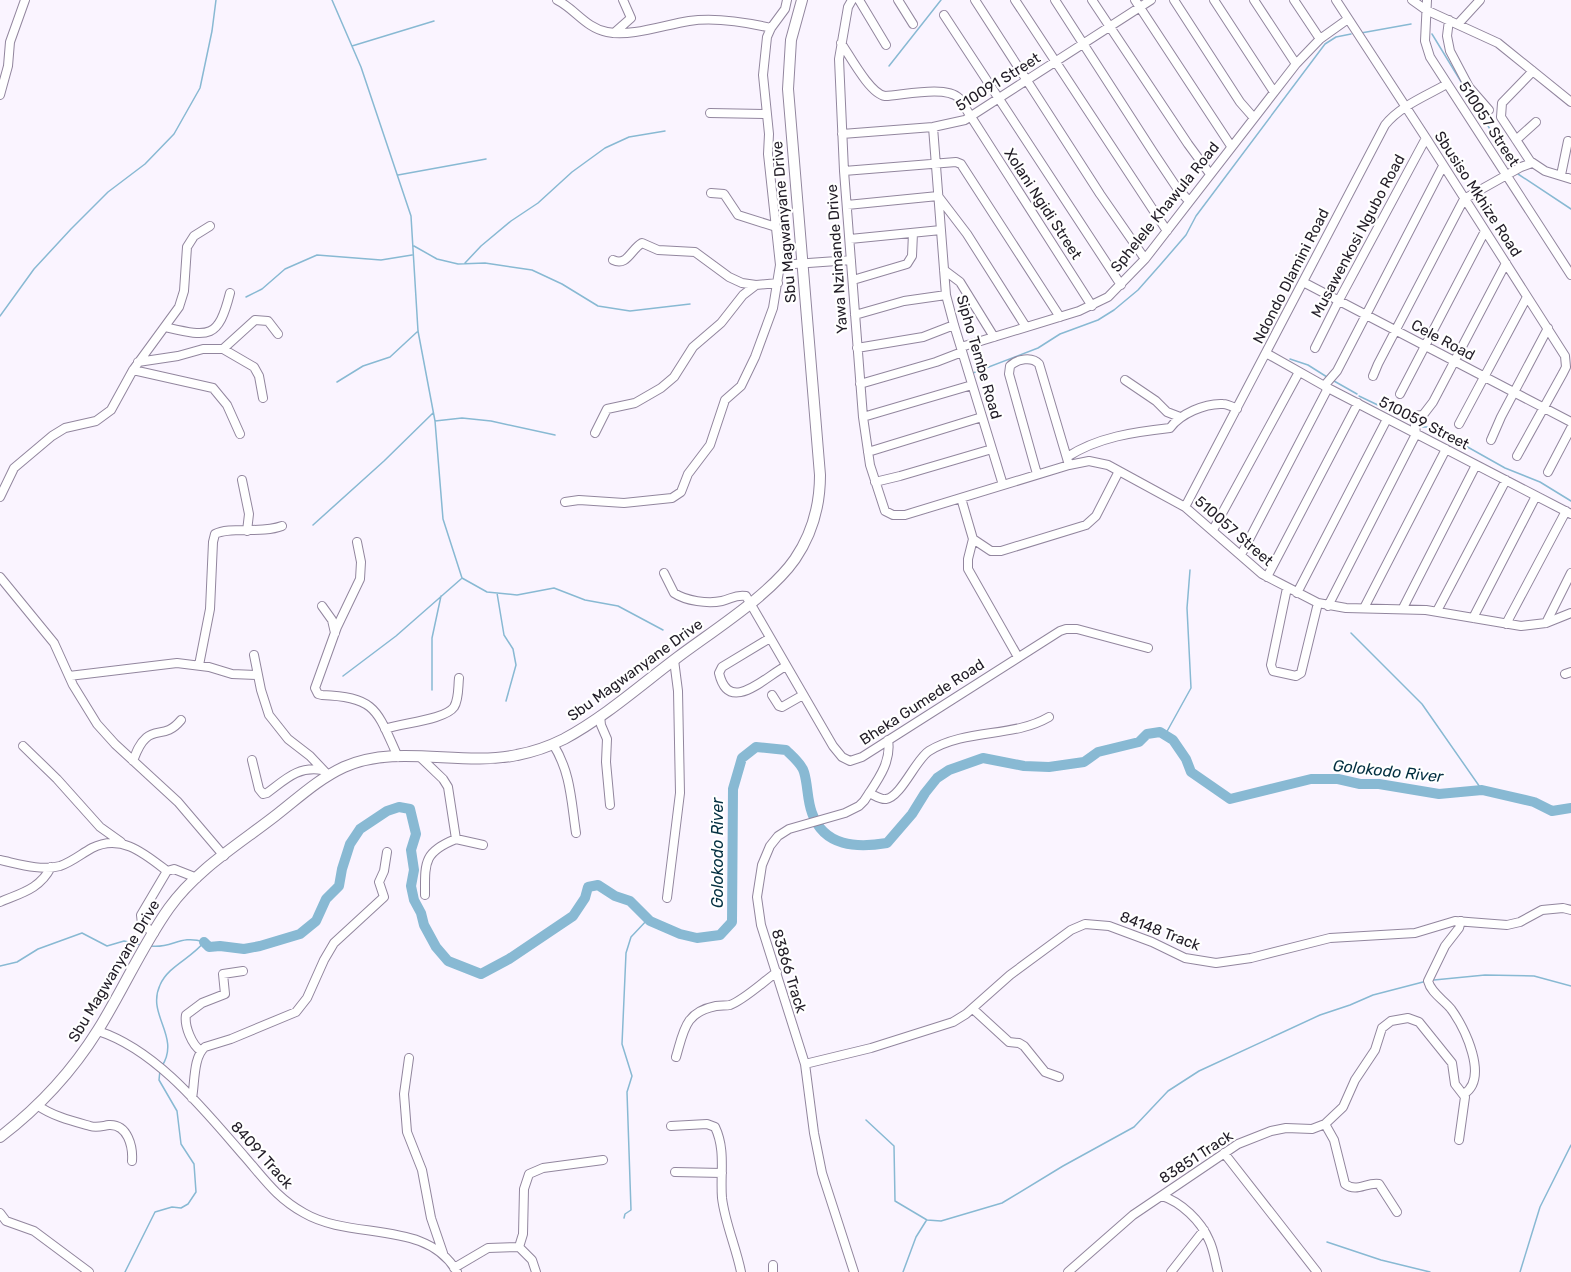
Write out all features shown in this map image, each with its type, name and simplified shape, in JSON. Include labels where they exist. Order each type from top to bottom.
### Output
[{"type":"main road","name":"Sbu Magwanyane Drive","points":[[0,1137],[37,1104],[64,1075],[98,1031],[171,906],[198,878],[325,772],[382,757],[475,760],[501,758],[553,744],[600,716],[750,603],[779,579],[796,558],[809,535],[818,502],[820,475],[788,89],[791,40],[802,0]]},
{"type":"street","points":[[0,95],[8,66],[10,42],[25,0]]},
{"type":"street","points":[[557,0],[597,29],[614,33],[703,20],[748,23],[771,28]]},
{"type":"street","points":[[614,33],[631,18],[623,0]]},
{"type":"street","points":[[565,502],[579,500],[620,503],[672,498],[678,495],[691,469],[710,446],[725,400],[741,386],[763,340],[773,308],[780,265],[766,114],[764,65],[767,37],[787,0]]},
{"type":"street","name":"Yawa Nzimande Drive","points":[[852,0],[848,7],[841,43],[839,69],[844,171],[863,417],[874,482],[882,508],[888,513]]},
{"type":"street","points":[[859,0],[886,45]]},
{"type":"street","points":[[898,0],[914,24]]},
{"type":"street","points":[[975,0],[1100,195],[1145,259]]},
{"type":"street","points":[[1015,0],[1167,231]]},
{"type":"street","points":[[1054,0],[1177,188],[1189,201]]},
{"type":"street","points":[[1092,0],[1210,174]]},
{"type":"street","name":"510091 Street","points":[[842,134],[933,127],[952,124],[970,117],[1110,27],[1137,4],[1150,0]]},
{"type":"street","points":[[1174,0],[1240,102],[1254,118]]},
{"type":"street","points":[[1214,0],[1274,92]]},
{"type":"street","points":[[1254,0],[1296,64]]},
{"type":"street","points":[[1294,0],[1320,39]]},
{"type":"street","name":"Sbusiso Mkhize Road","points":[[1336,0],[1562,350],[1566,362],[1563,373],[1543,407]]},
{"type":"street","points":[[1412,0],[1426,10],[1494,40],[1571,102]]},
{"type":"street","name":"510057 Street","points":[[1427,0],[1425,41],[1427,52],[1571,275]]},
{"type":"street","points":[[1480,0],[1454,22],[1447,36],[1450,51],[1468,87],[1489,110]]},
{"type":"street","points":[[1137,4],[1232,146]]},
{"type":"street","points":[[944,15],[1121,285]]},
{"type":"street","name":"Sphelele Khawula Road","points":[[860,384],[936,362],[994,337],[1092,306],[1108,297],[1145,259],[1296,64],[1320,39],[1348,19]]},
{"type":"street","name":"Xolani Ngidi Street","points":[[841,43],[879,95],[940,91],[950,92],[959,98],[1092,306]]},
{"type":"street","points":[[1533,71],[1505,99],[1500,108],[1501,117],[1532,163],[1545,171],[1571,179]]},
{"type":"street","name":"Ndondo Dlamini Road","points":[[1185,507],[1385,125],[1405,108],[1447,84]]},
{"type":"street","points":[[710,113],[766,114]]},
{"type":"street","points":[[1516,140],[1536,122]]},
{"type":"street","name":"Sipho Tembe Road","points":[[933,127],[946,295],[1003,485]]},
{"type":"street","name":"Musawenkosi Ngubo Road","points":[[1315,348],[1426,138]]},
{"type":"street","points":[[1561,175],[1568,141]]},
{"type":"street","points":[[844,171],[956,162],[963,167],[1060,317]]},
{"type":"street","points":[[1373,376],[1464,199],[1532,163]]},
{"type":"street","points":[[1241,555],[1326,387],[1337,371],[1443,166]]},
{"type":"street","points":[[711,193],[724,194],[738,215],[776,227]]},
{"type":"street","points":[[847,205],[938,196],[967,234],[1026,327]]},
{"type":"street","points":[[0,497],[14,468],[52,436],[66,428],[96,421],[106,415],[116,403],[136,366],[165,327],[183,296],[187,246],[194,236],[210,226]]},
{"type":"street","points":[[850,239],[941,231]]},
{"type":"street","points":[[1400,394],[1485,231]]},
{"type":"street","points":[[853,280],[907,264],[912,256],[913,233]]},
{"type":"street","points":[[613,260],[624,261],[638,244],[642,243],[658,250],[690,251],[701,255],[734,280],[756,285],[778,283]]},
{"type":"street","points":[[780,265],[851,260]]},
{"type":"street","points":[[1328,606],[1416,434],[1414,416],[1424,415],[1506,263]]},
{"type":"street","points":[[944,270],[960,282],[994,337]]},
{"type":"street","name":"Cele Road","points":[[1303,282],[1571,422]]},
{"type":"street","points":[[595,433],[608,409],[642,400],[674,377],[693,347],[721,323],[738,301],[756,285]]},
{"type":"street","points":[[165,327],[196,334],[213,330],[222,321],[230,293]]},
{"type":"street","points":[[855,315],[904,302],[946,295]]},
{"type":"street","points":[[1459,424],[1527,297]]},
{"type":"street","points":[[222,349],[255,320],[268,321],[278,334]]},
{"type":"street","points":[[857,348],[923,337],[954,325]]},
{"type":"street","points":[[1491,440],[1548,328]]},
{"type":"street","points":[[136,366],[203,349],[222,349],[254,367],[259,376],[263,398]]},
{"type":"street","name":"510059 Street","points":[[1266,353],[1326,387],[1568,513]]},
{"type":"street","points":[[1037,474],[1009,374],[1012,363],[1019,360],[1038,362],[1068,461],[1095,442],[1147,430],[1170,428],[1180,417],[1217,405],[1225,404],[1237,409]]},
{"type":"street","points":[[136,366],[213,388],[227,405],[240,434]]},
{"type":"street","points":[[1213,530],[1299,372]]},
{"type":"street","points":[[1125,380],[1156,400],[1171,414],[1180,417]]},
{"type":"street","points":[[863,417],[972,385]]},
{"type":"street","points":[[1267,577],[1358,403]]},
{"type":"street","points":[[1517,456],[1543,407]]},
{"type":"street","points":[[868,452],[982,417]]},
{"type":"street","points":[[1297,593],[1388,419]]},
{"type":"street","points":[[1548,472],[1571,428]]},
{"type":"street","points":[[874,482],[910,474],[992,449]]},
{"type":"street","points":[[1364,608],[1446,449]]},
{"type":"street","name":"510057 Street","points":[[888,513],[898,516],[905,515],[1037,474],[1068,461],[1095,461],[1119,471],[1185,507],[1267,577],[1318,603],[1328,606],[1437,611],[1506,624],[1531,626],[1571,613]]},
{"type":"street","points":[[1402,608],[1476,465]]},
{"type":"street","points":[[973,539],[991,551],[1001,551],[1086,525],[1096,516],[1119,471]]},
{"type":"street","points":[[242,480],[249,514],[247,531]]},
{"type":"street","points":[[1437,611],[1506,480]]},
{"type":"street","points":[[1473,618],[1536,496]]},
{"type":"street","points":[[961,498],[973,539],[968,569],[1018,657]]},
{"type":"street","points":[[1506,624],[1568,513]]},
{"type":"street","points":[[199,665],[210,609],[213,537],[224,531],[268,530],[282,526]]},
{"type":"street","points":[[357,542],[361,558],[360,579],[335,633],[316,683],[316,692],[322,695],[351,697],[364,702],[378,716],[398,757]]},
{"type":"street","points":[[664,573],[671,590],[678,596],[716,602],[744,595],[750,603]]},
{"type":"street","points":[[1546,623],[1571,573]]},
{"type":"street","points":[[0,577],[54,643],[78,694],[97,724],[178,802],[224,856]]},
{"type":"street","points":[[1287,588],[1271,665],[1273,671],[1296,676],[1301,673],[1318,603]]},
{"type":"street","name":"Bheka Gumede Road","points":[[750,603],[834,746],[845,759],[856,760],[1066,628],[1148,648]]},
{"type":"street","points":[[322,606],[332,620],[335,633]]},
{"type":"street","points":[[770,638],[722,667],[719,673],[724,686],[732,693],[740,693],[786,666]]},
{"type":"street","points":[[254,656],[257,675],[271,718],[288,739],[310,756],[325,772]]},
{"type":"street","points":[[667,898],[680,793],[678,691],[674,660]]},
{"type":"street","points":[[69,676],[163,663],[187,663],[232,674],[257,675]]},
{"type":"street","points":[[385,729],[443,715],[450,711],[456,701],[459,678]]},
{"type":"street","points":[[772,695],[782,707],[803,695]]},
{"type":"street","points":[[600,716],[607,739],[606,762],[610,805]]},
{"type":"street","points":[[869,793],[884,799],[890,797],[911,775],[922,757],[936,748],[976,734],[1023,729],[1049,717]]},
{"type":"street","points":[[133,761],[145,739],[153,734],[170,730],[181,720]]},
{"type":"street","name":"83866 Track","points":[[854,1272],[822,1173],[805,1064],[765,939],[758,906],[758,881],[770,846],[778,836],[789,829],[853,810],[864,801],[888,760],[890,749],[888,740]]},
{"type":"street","points":[[553,744],[568,777],[576,833]]},
{"type":"street","points":[[23,746],[57,779],[100,827],[122,843],[140,851],[167,871]]},
{"type":"street","points":[[420,757],[443,779],[448,787],[456,839]]},
{"type":"street","points":[[252,760],[259,789],[263,794],[298,771],[308,769],[325,772]]},
{"type":"street","points":[[425,895],[425,864],[438,847],[456,839],[483,844]]},
{"type":"street","points":[[0,860],[30,866],[51,867],[68,863],[96,846],[122,843]]},
{"type":"street","points":[[192,1098],[201,1051],[210,1045],[290,1016],[302,1005],[334,942],[384,897],[379,882],[384,871],[387,852]]},
{"type":"street","points":[[0,902],[34,888],[51,867]]},
{"type":"street","points":[[153,935],[141,924],[141,915],[167,871],[174,869],[198,878]]},
{"type":"street","name":"84148 Track","points":[[805,1064],[871,1048],[953,1022],[973,1009],[1010,975],[1071,930],[1085,924],[1108,926],[1152,942],[1185,958],[1216,963],[1251,958],[1330,938],[1405,935],[1429,930],[1447,922],[1461,921],[1500,926],[1520,922],[1542,910],[1571,909]]},
{"type":"street","points":[[1461,921],[1459,928],[1445,946],[1428,981],[1430,987],[1453,1011],[1473,1056],[1475,1073],[1472,1086],[1464,1094]]},
{"type":"street","points":[[201,1051],[195,1047],[185,1021],[186,1015],[202,1003],[225,994],[223,974],[243,971]]},
{"type":"street","points":[[676,1057],[684,1028],[692,1016],[717,1005],[729,1005],[777,972]]},
{"type":"street","points":[[973,1009],[1009,1042],[1024,1046],[1045,1072],[1059,1077]]},
{"type":"street","points":[[1397,1212],[1379,1184],[1374,1183],[1355,1188],[1345,1184],[1334,1140],[1325,1124],[1339,1112],[1347,1100],[1355,1080],[1374,1054],[1382,1028],[1386,1023],[1408,1018],[1419,1022],[1452,1063],[1454,1080],[1464,1094],[1466,1102],[1459,1140]]},
{"type":"street","name":"84091 Track","points":[[98,1031],[128,1043],[161,1069],[192,1098],[273,1191],[300,1210],[333,1225],[401,1236],[423,1242],[443,1253],[455,1270]]},
{"type":"street","points":[[409,1058],[404,1094],[407,1132],[423,1176],[431,1218],[443,1253]]},
{"type":"street","points":[[37,1104],[51,1113],[92,1127],[110,1125],[118,1127],[129,1139],[133,1149],[132,1161]]},
{"type":"street","name":"83851 Track","points":[[1068,1272],[1133,1215],[1238,1144],[1271,1131],[1286,1128],[1312,1129],[1325,1124]]},
{"type":"street","points":[[671,1126],[714,1126],[719,1135],[724,1210],[741,1272]]},
{"type":"street","points":[[1224,1153],[1317,1272]]},
{"type":"street","points":[[519,1247],[523,1234],[524,1189],[530,1174],[543,1168],[603,1160]]},
{"type":"street","points":[[675,1172],[722,1173]]},
{"type":"street","points":[[1162,1196],[1180,1205],[1204,1230],[1210,1241],[1218,1272]]},
{"type":"street","points":[[0,1213],[6,1221],[34,1231],[89,1272]]},
{"type":"street","points":[[1171,1272],[1204,1230]]},
{"type":"street","points":[[455,1270],[488,1248],[519,1247],[532,1260],[536,1272]]},
{"type":"waterway","points":[[0,316],[34,269],[71,229],[108,192],[145,164],[174,134],[200,88],[216,0]]},
{"type":"waterway","points":[[332,0],[361,67],[411,216],[418,331],[435,421],[443,519],[462,578],[487,592],[517,595],[554,588],[585,600],[618,606],[663,630]]},
{"type":"waterway","points":[[889,66],[941,0]]},
{"type":"waterway","points":[[352,46],[434,21]]},
{"type":"waterway","points":[[1361,33],[1411,24]]},
{"type":"waterway","points":[[973,373],[1038,348],[1060,334],[1098,320],[1138,290],[1186,235],[1196,216],[1325,44],[1336,37],[1351,34]]},
{"type":"waterway","points":[[1432,34],[1513,167]]},
{"type":"waterway","points":[[465,263],[511,221],[538,203],[572,172],[605,148],[629,137],[665,131]]},
{"type":"waterway","points":[[398,175],[486,159]]},
{"type":"waterway","points":[[1518,174],[1571,209]]},
{"type":"waterway","points":[[414,246],[437,259],[458,264],[485,263],[532,270],[562,284],[598,306],[630,311],[690,304]]},
{"type":"waterway","points":[[246,297],[262,289],[285,269],[317,255],[381,260],[412,255]]},
{"type":"waterway","points":[[337,382],[363,366],[390,357],[417,332]]},
{"type":"waterway","points":[[1290,359],[1308,365],[1327,377]]},
{"type":"waterway","points":[[1334,381],[1357,394]]},
{"type":"waterway","points":[[1359,396],[1411,417]]},
{"type":"waterway","points":[[313,525],[433,413]]},
{"type":"waterway","points":[[435,421],[462,418],[491,421],[555,435]]},
{"type":"waterway","points":[[1419,424],[1422,427],[1432,427],[1505,468],[1540,482],[1571,501]]},
{"type":"waterway","points":[[1165,735],[1191,688],[1187,608],[1190,570]]},
{"type":"waterway","points":[[343,676],[396,636],[461,579]]},
{"type":"waterway","points":[[497,593],[504,635],[513,649],[516,665],[506,701]]},
{"type":"waterway","points":[[432,690],[432,638],[441,596]]},
{"type":"waterway","points":[[1351,633],[1422,704],[1482,790]]},
{"type":"waterway","name":"Golokodo River","points":[[204,942],[209,947],[244,949],[300,934],[316,921],[326,899],[339,886],[350,844],[360,829],[387,811],[399,807],[410,809],[416,834],[411,850],[414,870],[411,886],[414,900],[436,947],[448,961],[481,974],[509,959],[573,916],[585,898],[588,887],[598,885],[615,896],[630,901],[650,921],[680,934],[697,938],[720,935],[732,922],[733,789],[742,758],[756,747],[786,750],[794,757],[804,772],[810,808],[817,824],[833,839],[853,845],[887,843],[912,814],[937,778],[949,770],[983,758],[1024,766],[1049,767],[1084,762],[1098,752],[1139,742],[1147,734],[1160,732],[1173,740],[1186,759],[1191,772],[1230,799],[1311,779],[1338,779],[1439,794],[1482,790],[1534,802],[1552,811],[1571,808]]},
{"type":"waterway","points":[[624,1218],[625,1214],[631,1210],[627,1092],[632,1076],[622,1044],[626,953],[631,937],[648,919]]},
{"type":"waterway","points":[[0,966],[17,962],[38,949],[82,933],[107,946],[124,941],[141,945]]},
{"type":"waterway","points":[[151,946],[165,946],[189,940],[204,942],[174,967],[160,985],[157,1006],[168,1045],[162,1066]]},
{"type":"waterway","points":[[1434,980],[1485,975],[1534,976],[1571,986]]},
{"type":"waterway","points":[[866,1120],[894,1146],[895,1201],[927,1220],[941,1221],[1002,1203],[1134,1127],[1168,1091],[1199,1071],[1320,1015],[1373,995],[1423,982]]},
{"type":"waterway","points":[[125,1272],[155,1212],[172,1207],[181,1208],[188,1204],[196,1192],[194,1164],[181,1144],[177,1111],[159,1080],[160,1070]]},
{"type":"waterway","points":[[1520,1272],[1540,1207],[1571,1145]]},
{"type":"waterway","points":[[903,1272],[916,1237],[926,1221]]},
{"type":"waterway","points":[[1327,1242],[1381,1260],[1430,1272]]}]
